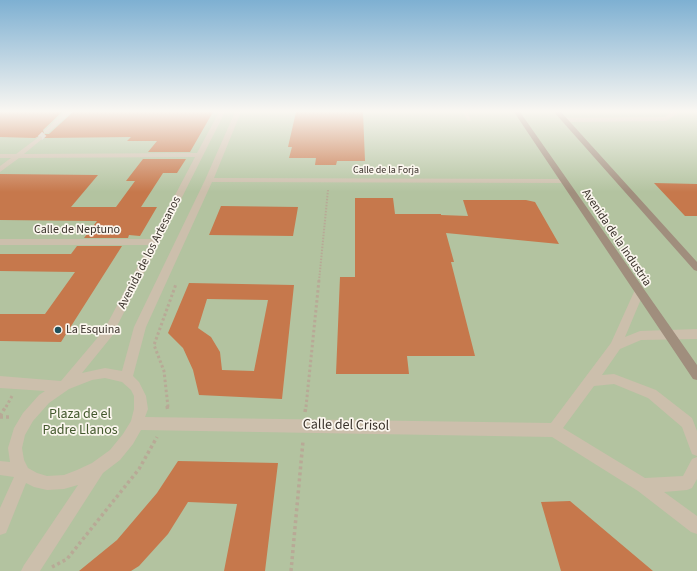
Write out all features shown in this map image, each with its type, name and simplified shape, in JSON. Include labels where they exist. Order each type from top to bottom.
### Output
[{"type":"street","points":[[0,170],[39,139]]},
{"type":"street","name":"Avenida de los Artesanos","points":[[63,386],[108,333],[208,139]]},
{"type":"street","name":"Avenida de los Artesanos","points":[[126,378],[140,327],[209,180],[227,139]]},
{"type":"street","name":"Avenida de la Industria","points":[[535,139],[667,334],[697,375]]},
{"type":"street","points":[[581,139],[697,268]]},
{"type":"street","points":[[0,156],[200,155]]},
{"type":"street","name":"Calle de la Forja","points":[[209,180],[563,181]]},
{"type":"street","name":"Calle de Neptuno","points":[[0,242],[155,242]]},
{"type":"street","points":[[639,292],[616,346],[554,430],[643,486],[697,526]]},
{"type":"street","points":[[616,346],[640,336],[697,334]]},
{"type":"street","points":[[99,374],[116,375],[126,378],[135,386],[140,396],[141,409],[137,423],[128,440],[115,455],[97,468],[75,479],[64,482],[47,483],[34,480],[22,471],[17,462],[15,448],[19,433],[28,418],[44,399],[63,386],[79,379],[99,374]]},
{"type":"street","points":[[591,381],[614,379],[652,394],[687,423],[697,449]]},
{"type":"street","points":[[0,382],[63,386]]},
{"type":"street","name":"Calle del Crisol","points":[[137,423],[554,430]]},
{"type":"street","points":[[643,486],[687,483],[697,464]]},
{"type":"street","points":[[0,468],[22,471]]},
{"type":"street","points":[[30,571],[97,468]]},
{"type":"street","points":[[0,527],[22,471]]},
{"type":"path","points":[[291,571],[328,181]]},
{"type":"path","points":[[46,571],[67,559],[139,470],[164,424],[168,410],[164,371],[154,345],[180,272],[165,272]]},
{"type":"path","points":[[0,416],[20,383]]},
{"type":"green space","name":"Plaza de el Padre Llanos","points":[[0,139],[697,139],[697,571],[0,571]]},
{"type":"building","points":[[129,139],[198,139],[190,152],[148,152],[157,141],[127,141]]},
{"type":"building","points":[[290,139],[364,139],[365,161],[337,161],[336,165],[315,165],[316,158],[289,158],[292,147],[288,147]]},
{"type":"building","points":[[143,159],[186,159],[177,173],[163,173],[141,207],[157,207],[140,236],[129,235],[128,238],[84,238],[97,221],[0,220],[0,174],[98,175],[71,207],[116,207],[135,181],[126,181]]},
{"type":"building","points":[[654,183],[697,184],[697,216],[685,216]]},
{"type":"building","points":[[355,198],[393,198],[395,214],[441,214],[468,216],[463,200],[526,200],[535,202],[559,244],[446,233],[454,262],[451,262],[475,356],[407,356],[409,374],[336,374],[340,277],[355,277]]},
{"type":"building","points":[[221,206],[298,207],[293,236],[209,235]]},
{"type":"building","points":[[77,246],[122,246],[61,342],[0,341],[0,314],[45,314],[75,272],[0,271],[0,254],[71,254]]},
{"type":"building","points":[[189,283],[294,285],[282,399],[199,395],[193,370],[183,348],[168,333]],"holes":[[[207,299],[268,300],[254,371],[222,370],[220,352],[211,337],[198,328]]]},
{"type":"building","points":[[178,461],[278,463],[265,571],[224,571],[237,504],[188,502],[168,534],[139,566],[131,571],[79,571],[117,540],[157,493]]},
{"type":"building","points":[[570,501],[653,571],[561,571],[541,502]]},
{"type":"place","name":"La Esquina","points":[[58,330]]}]
